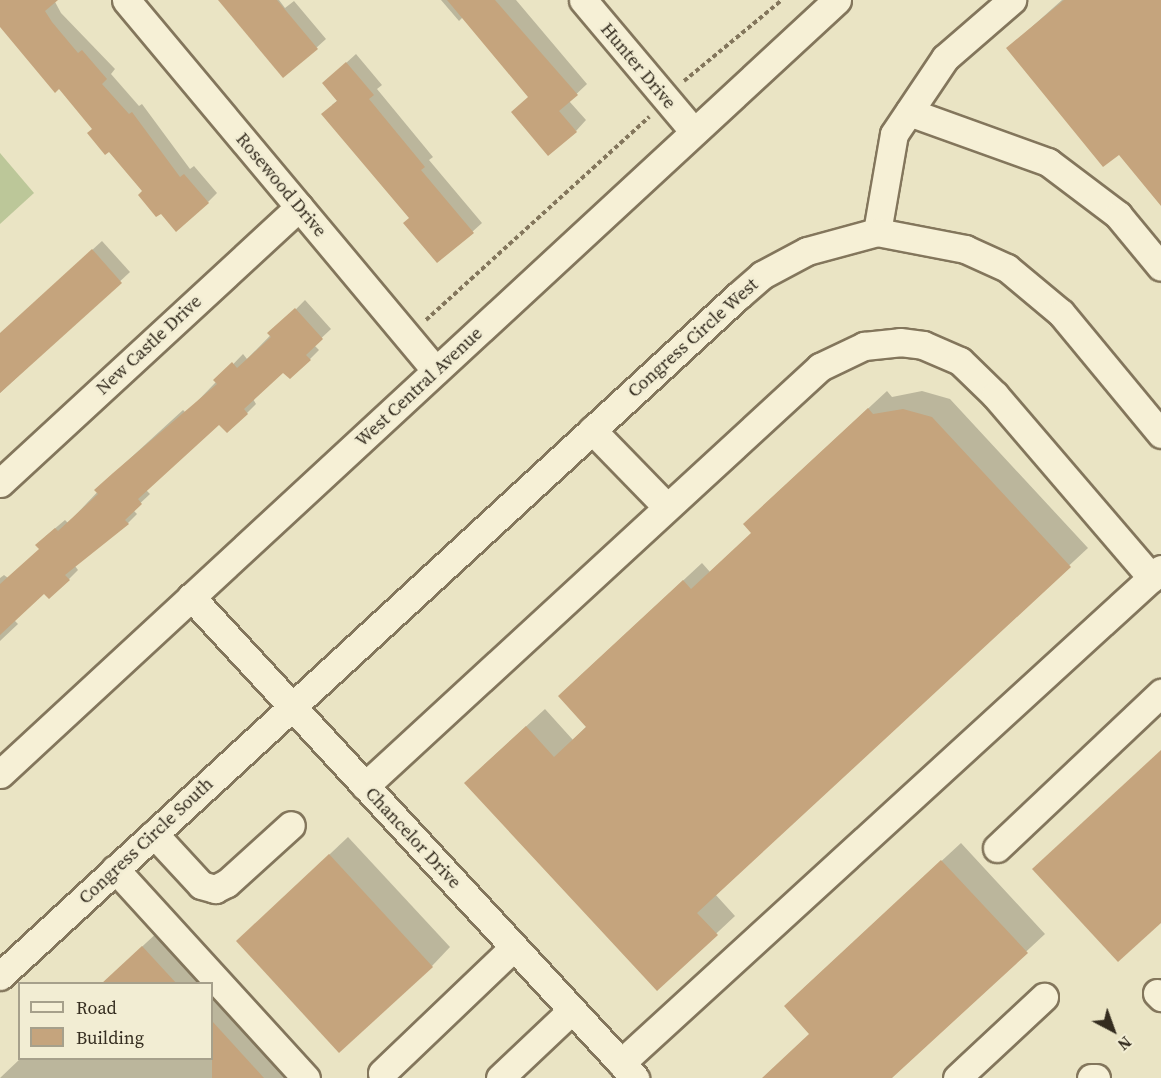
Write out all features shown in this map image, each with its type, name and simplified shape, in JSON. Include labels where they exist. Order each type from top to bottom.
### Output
[{"type":"street","name":"Rosewood Drive","points":[[126,0],[436,371]]},
{"type":"street","name":"Hunter Drive","points":[[583,0],[694,132]]},
{"type":"street","name":"West Central Avenue","points":[[0,774],[837,0]]},
{"type":"street","points":[[877,232],[894,134],[945,58],[1012,0]]},
{"type":"street","points":[[909,112],[1048,162],[1118,215],[1161,267]]},
{"type":"street","name":"New Castle Drive","points":[[0,483],[299,207]]},
{"type":"street","name":"Congress Circle West","points":[[292,706],[762,275],[807,251],[877,232],[965,249],[1007,268],[1062,313],[1161,434]]},
{"type":"street","points":[[365,786],[820,368],[864,346],[900,342],[923,345],[960,361],[1002,402],[1156,573],[628,1070]]},
{"type":"street","points":[[592,430],[667,507]]},
{"type":"street","name":"Chancelor Drive","points":[[191,597],[628,1070]]},
{"type":"street","points":[[997,848],[1161,693]]},
{"type":"street","name":"Congress Circle South","points":[[0,976],[292,706]]},
{"type":"street","points":[[154,834],[201,885],[215,889],[227,883],[291,825]]},
{"type":"street","points":[[115,869],[267,1031],[306,1078]]},
{"type":"street","points":[[382,1073],[514,947]]},
{"type":"street","points":[[957,1078],[1044,997]]},
{"type":"street","points":[[500,1078],[572,1010]]},
{"type":"street","points":[[1091,1078],[1096,1078]]},
{"type":"path","points":[[408,336],[667,100],[692,72],[743,36],[782,0]]},
{"type":"green space","points":[[0,153],[34,193],[0,224]]},
{"type":"building","points":[[0,0],[58,0],[45,11],[52,22],[78,53],[82,50],[107,79],[102,84],[129,114],[132,112],[180,177],[184,174],[209,203],[176,232],[161,214],[156,217],[138,195],[142,191],[109,152],[105,155],[87,133],[92,129],[59,89],[55,93],[0,27]]},
{"type":"building","points":[[218,0],[277,0],[318,49],[283,78]]},
{"type":"building","points":[[447,0],[495,0],[578,95],[559,111],[577,132],[548,156],[511,112],[528,97]]},
{"type":"building","points":[[1064,0],[1161,0],[1161,206],[1119,155],[1103,167],[1006,48]]},
{"type":"building","points":[[346,62],[374,95],[369,99],[425,167],[421,170],[474,233],[437,263],[403,223],[409,218],[321,114],[337,101],[322,83]]},
{"type":"building","points":[[92,249],[122,283],[0,393],[0,333]]},
{"type":"building","points":[[295,308],[323,339],[306,355],[311,360],[290,379],[283,373],[244,409],[248,414],[227,433],[219,425],[138,499],[142,504],[125,520],[129,524],[65,575],[70,580],[49,599],[44,594],[0,635],[0,584],[39,549],[35,545],[55,528],[58,531],[98,494],[94,490],[217,384],[213,380],[232,362],[237,368],[271,337],[267,333]]},
{"type":"building","points":[[868,408],[873,414],[903,409],[932,417],[1071,567],[697,913],[718,935],[657,991],[464,783],[526,726],[554,757],[586,727],[558,696],[683,580],[691,589],[751,533],[743,524]]},
{"type":"building","points":[[1161,750],[1161,923],[1118,962],[1032,869]]},
{"type":"building","points":[[329,854],[433,967],[339,1053],[236,941]]},
{"type":"building","points":[[941,860],[1028,953],[892,1078],[762,1078],[809,1034],[784,1006]]},
{"type":"building","points":[[142,946],[175,982],[103,982]]},
{"type":"building","points":[[213,1022],[264,1078],[212,1078],[213,1060]]}]
